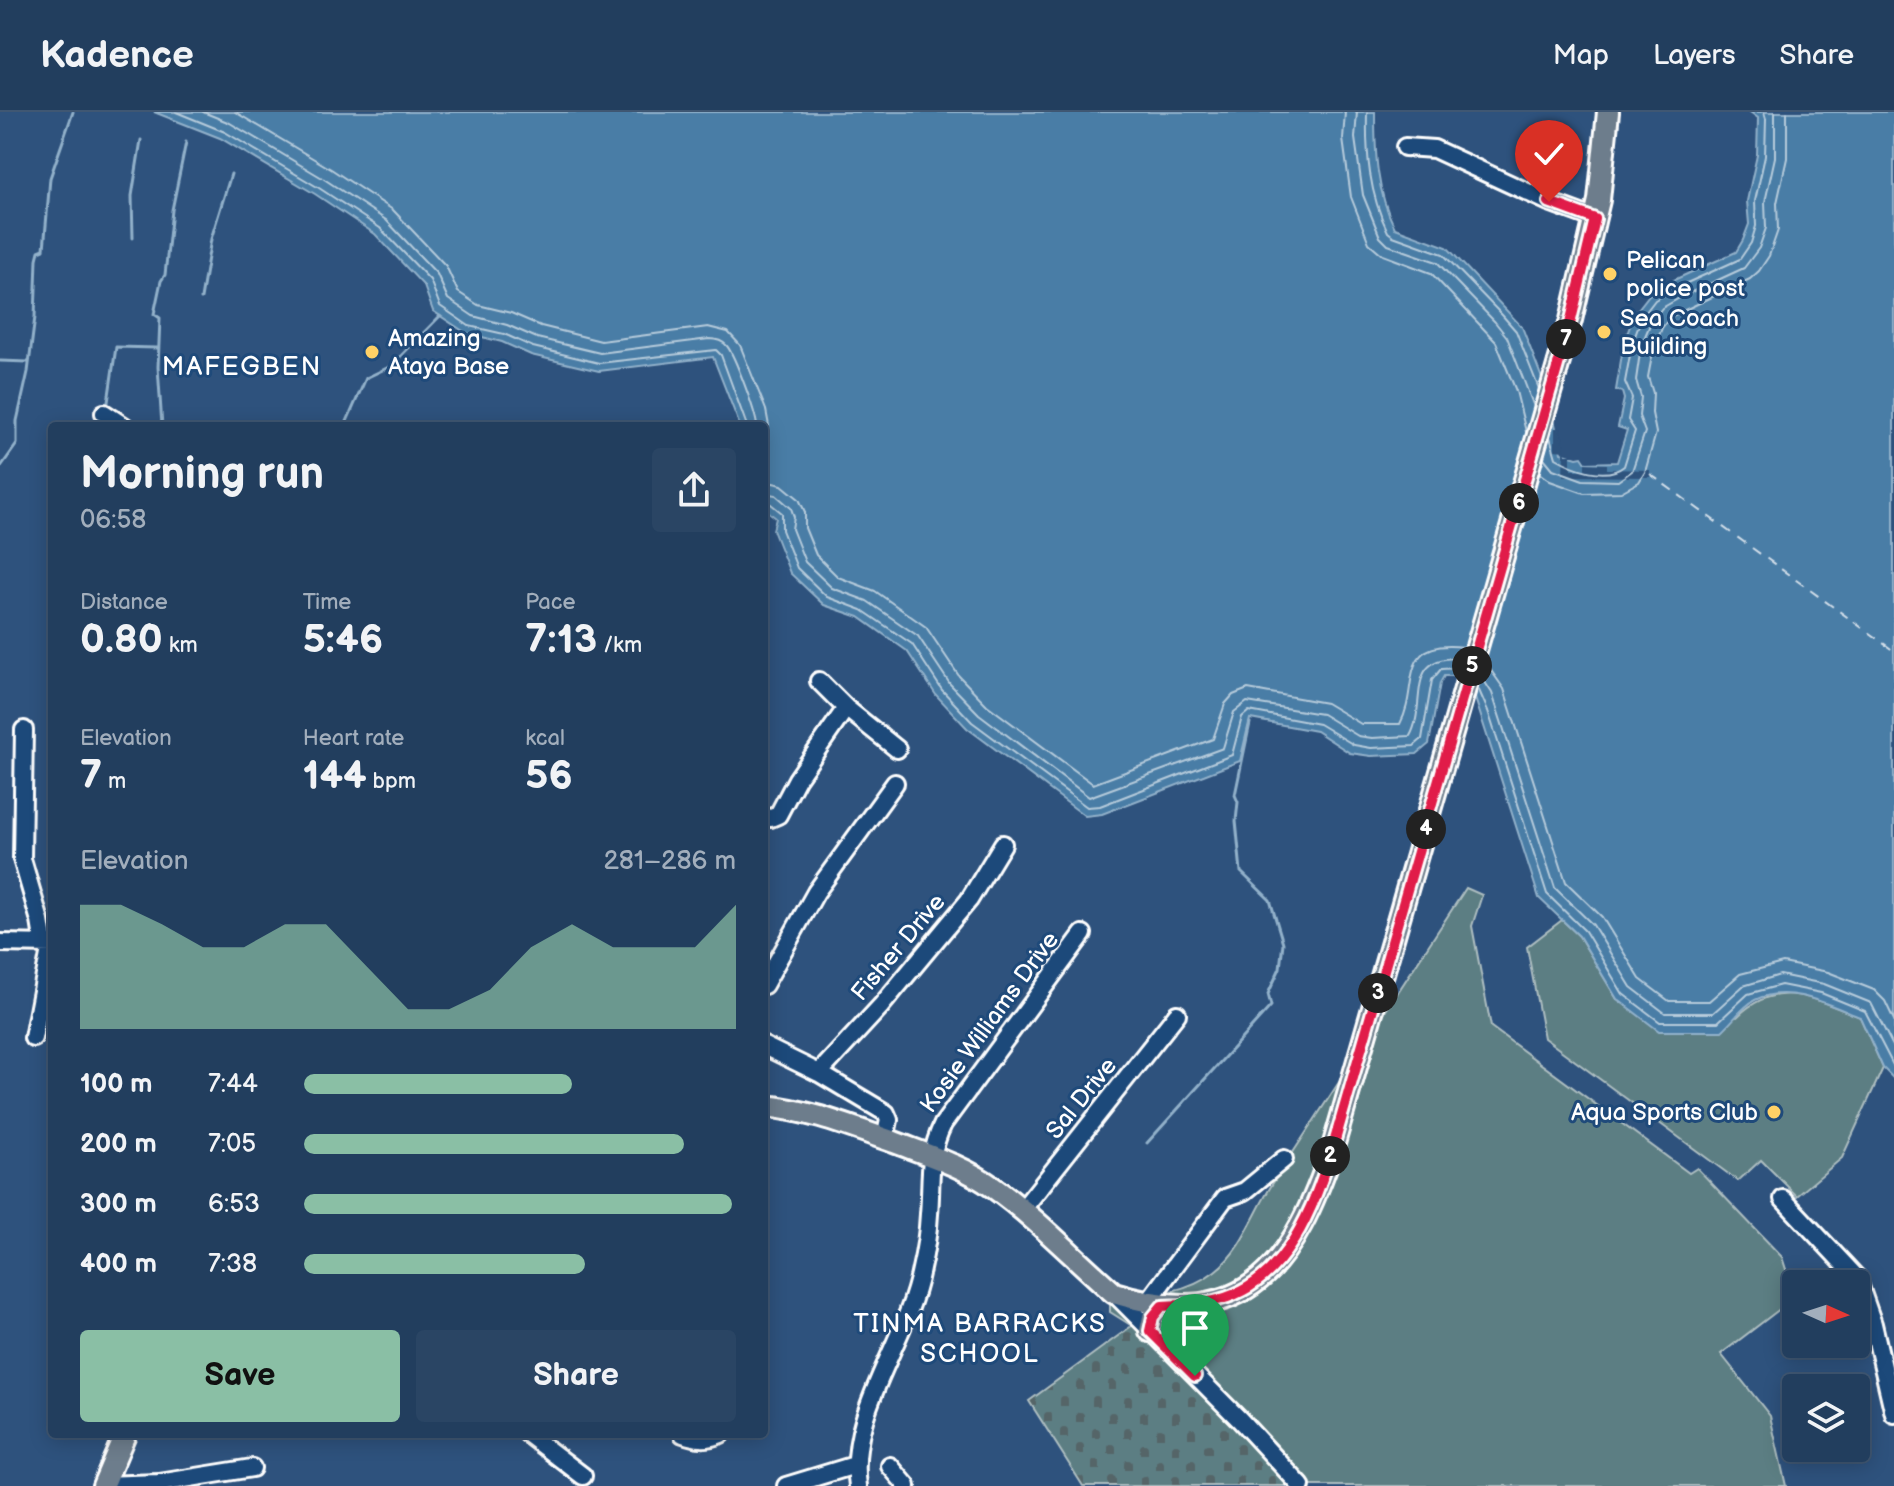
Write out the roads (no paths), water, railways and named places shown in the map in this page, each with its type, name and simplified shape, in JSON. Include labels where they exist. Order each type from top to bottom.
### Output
[{"type":"main road","points":[[768,1107],[813,1115],[885,1139],[933,1147],[1022,1210],[1114,1293],[1155,1304],[1201,1303],[1240,1292],[1281,1259],[1313,1205],[1333,1147],[1571,320],[1595,219],[1608,112]]},
{"type":"main road","points":[[1150,1331],[1155,1304]]},
{"type":"main road","points":[[103,1486],[123,1438]]},
{"type":"street","points":[[1405,147],[1434,149],[1549,202],[1595,219]]},
{"type":"street","points":[[104,413],[118,422]]},
{"type":"street","points":[[819,681],[846,708],[897,749]]},
{"type":"street","points":[[768,818],[778,815],[810,760],[846,708]]},
{"type":"street","points":[[24,730],[22,859],[48,941]]},
{"type":"street","points":[[768,978],[816,892],[895,783]]},
{"type":"street","name":"Fisher Drive","points":[[819,1073],[881,1006],[969,900],[1003,844]]},
{"type":"street","name":"Kosie Williams Drive","points":[[933,1147],[943,1124],[1083,934]]},
{"type":"street","points":[[0,943],[48,944]]},
{"type":"street","points":[[33,1038],[48,950]]},
{"type":"street","name":"Sal Drive","points":[[1022,1210],[1177,1014]]},
{"type":"street","points":[[768,1048],[819,1073],[889,1116],[885,1139]]},
{"type":"street","points":[[858,1486],[855,1465],[857,1441],[907,1320],[921,1271],[929,1215],[933,1147]]},
{"type":"street","points":[[1155,1304],[1225,1198],[1245,1191],[1284,1159]]},
{"type":"street","points":[[1783,1199],[1857,1278],[1873,1324],[1894,1414]]},
{"type":"street","points":[[1114,1293],[1301,1486]]},
{"type":"street","points":[[533,1438],[583,1476]]},
{"type":"street","points":[[786,1486],[807,1483],[855,1465]]},
{"type":"street","points":[[890,1466],[907,1486]]},
{"type":"street","points":[[103,1486],[159,1483],[252,1468]]},
{"type":"water","points":[[154,112],[1375,112],[1380,186],[1395,228],[1447,247],[1522,327],[1550,399],[1561,453],[1582,457],[1586,463],[1617,462],[1627,430],[1618,427],[1624,399],[1622,392],[1616,390],[1624,342],[1635,313],[1649,295],[1736,252],[1743,240],[1749,224],[1747,201],[1757,155],[1758,118],[1750,112],[1894,112],[1894,1079],[1883,1068],[1860,1017],[1808,998],[1781,994],[1755,1000],[1722,1031],[1659,1031],[1617,999],[1579,936],[1539,898],[1475,698],[1458,676],[1444,676],[1440,683],[1429,744],[1417,754],[1371,756],[1350,753],[1316,731],[1250,719],[1240,761],[1102,814],[1085,816],[967,728],[936,695],[907,651],[859,617],[824,605],[790,573],[773,530],[776,518],[768,511],[768,422],[738,422],[713,357],[599,371],[531,355],[502,342],[466,333],[433,311],[424,286],[375,234],[315,194],[220,138]]},
{"type":"waterway","points":[[0,468],[17,444],[17,421],[28,372],[35,317],[37,259],[39,251],[44,249],[50,178],[73,112]]},
{"type":"waterway","points":[[133,238],[132,196],[141,140]]},
{"type":"waterway","points":[[162,422],[158,367],[160,318],[154,314],[165,275],[172,210],[186,142]]},
{"type":"waterway","points":[[201,299],[211,239],[231,174]]},
{"type":"waterway","points":[[347,422],[366,378],[391,366],[440,316]]},
{"type":"waterway","points":[[107,409],[116,347],[157,348]]},
{"type":"waterway","points":[[0,361],[28,362]]},
{"type":"waterway","points":[[1147,1143],[1271,1006],[1268,994],[1280,968],[1283,943],[1270,900],[1241,872],[1236,821],[1238,802],[1235,795],[1250,723]]},
{"type":"place","name":"Pelican police post","points":[[1610,274]]},
{"type":"place","name":"Sea Coach Building","points":[[1604,332]]},
{"type":"place","name":"Amazing Ataya Base","points":[[372,352]]},
{"type":"place","name":"Aqua Sports Club","points":[[1774,1112]]},
{"type":"district","name":"MAFEGBEN","points":[[242,366]]},
{"type":"district","name":"TINMA BARRACKS SCHOOL","points":[[980,1338]]}]
